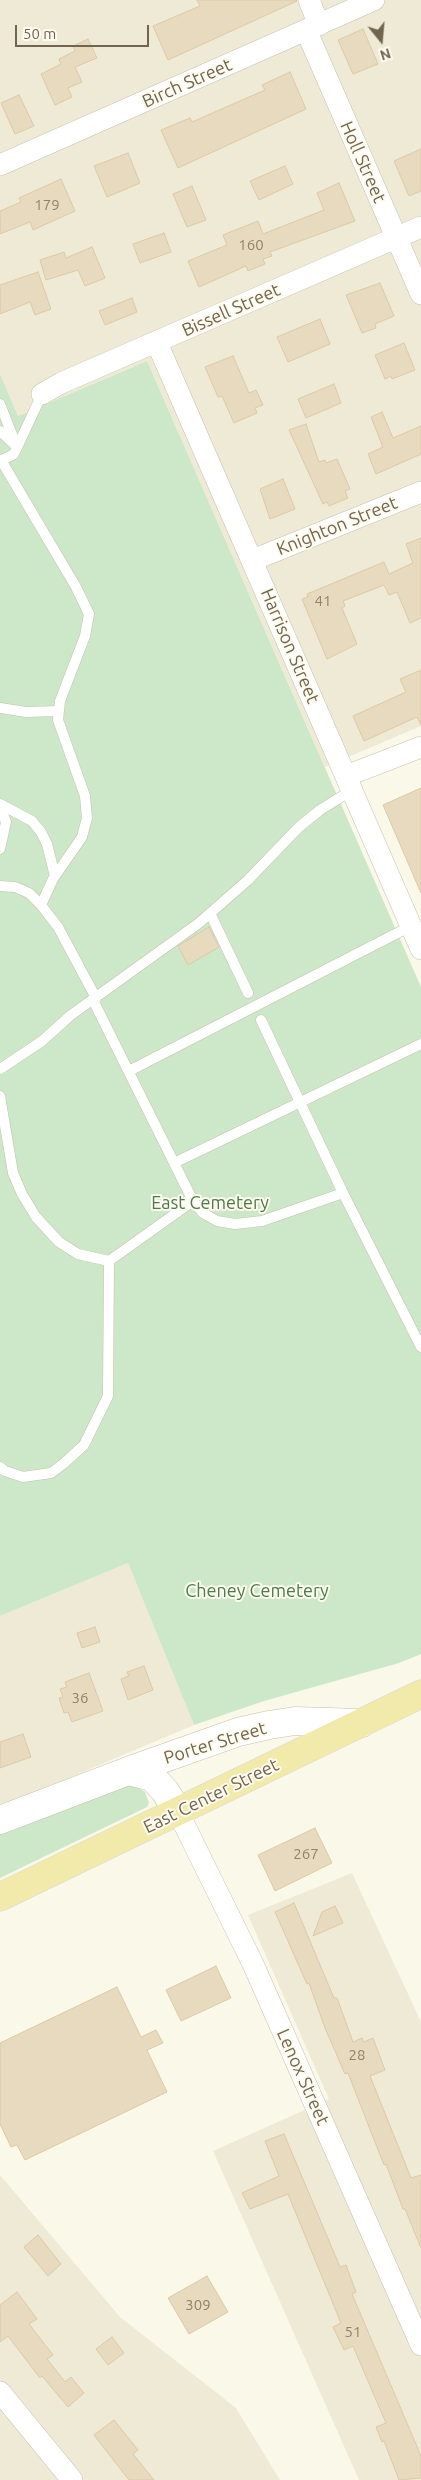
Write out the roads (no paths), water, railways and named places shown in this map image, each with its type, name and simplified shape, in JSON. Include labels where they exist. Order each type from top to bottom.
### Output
[{"type":"main road","name":"East Center Street","points":[[0,1897],[421,1694]]},
{"type":"street","name":"Holl Street","points":[[309,0],[312,28],[396,238],[421,294]]},
{"type":"street","name":"Birch Street","points":[[0,165],[374,0]]},
{"type":"street","name":"Bissell Street","points":[[42,394],[61,383],[421,227]]},
{"type":"street","name":"Harrison Street","points":[[157,343],[421,949]]},
{"type":"street","name":"Knighton Street","points":[[253,560],[421,492]]},
{"type":"street","points":[[349,783],[421,747]]},
{"type":"street","name":"Porter Street","points":[[0,1820],[238,1732],[295,1721],[362,1723]]},
{"type":"street","name":"Porter Street","points":[[128,1772],[152,1777],[165,1791],[178,1812]]},
{"type":"street","name":"Lenox Street","points":[[178,1812],[253,1964],[421,2345]]},
{"type":"street","points":[[0,2392],[72,2480]]},
{"type":"lane","points":[[41,905],[55,876],[82,837],[87,818],[85,796],[58,720],[60,701],[85,636],[89,614],[76,587],[1,461],[14,454],[42,394]]},
{"type":"lane","points":[[0,404],[17,447]]},
{"type":"lane","points":[[0,431],[17,447]]},
{"type":"lane","points":[[0,708],[26,712],[59,711]]},
{"type":"lane","points":[[0,1069],[42,1041],[59,1024],[210,913],[254,874],[300,827],[349,783]]},
{"type":"lane","points":[[0,805],[32,821],[42,832],[55,876]]},
{"type":"lane","points":[[0,805],[6,822],[0,849]]},
{"type":"lane","points":[[0,886],[15,887],[29,893],[58,927],[174,1164],[193,1201],[203,1213],[218,1221],[235,1224],[262,1221],[343,1193]]},
{"type":"lane","points":[[210,913],[248,993]]},
{"type":"lane","points":[[128,1071],[411,926]]},
{"type":"lane","points":[[261,1020],[343,1193],[421,1347]]},
{"type":"lane","points":[[174,1164],[421,1044]]},
{"type":"lane","points":[[0,1096],[13,1174],[22,1194],[36,1217],[59,1242],[78,1254],[109,1261],[193,1201]]},
{"type":"lane","points":[[0,1467],[23,1477],[51,1473],[84,1445],[101,1414],[108,1396],[109,1261]]},
{"type":"park label","name":"East Cemetery","points":[[210,1203]]},
{"type":"park label","name":"Cheney Cemetery","points":[[257,1591]]}]
